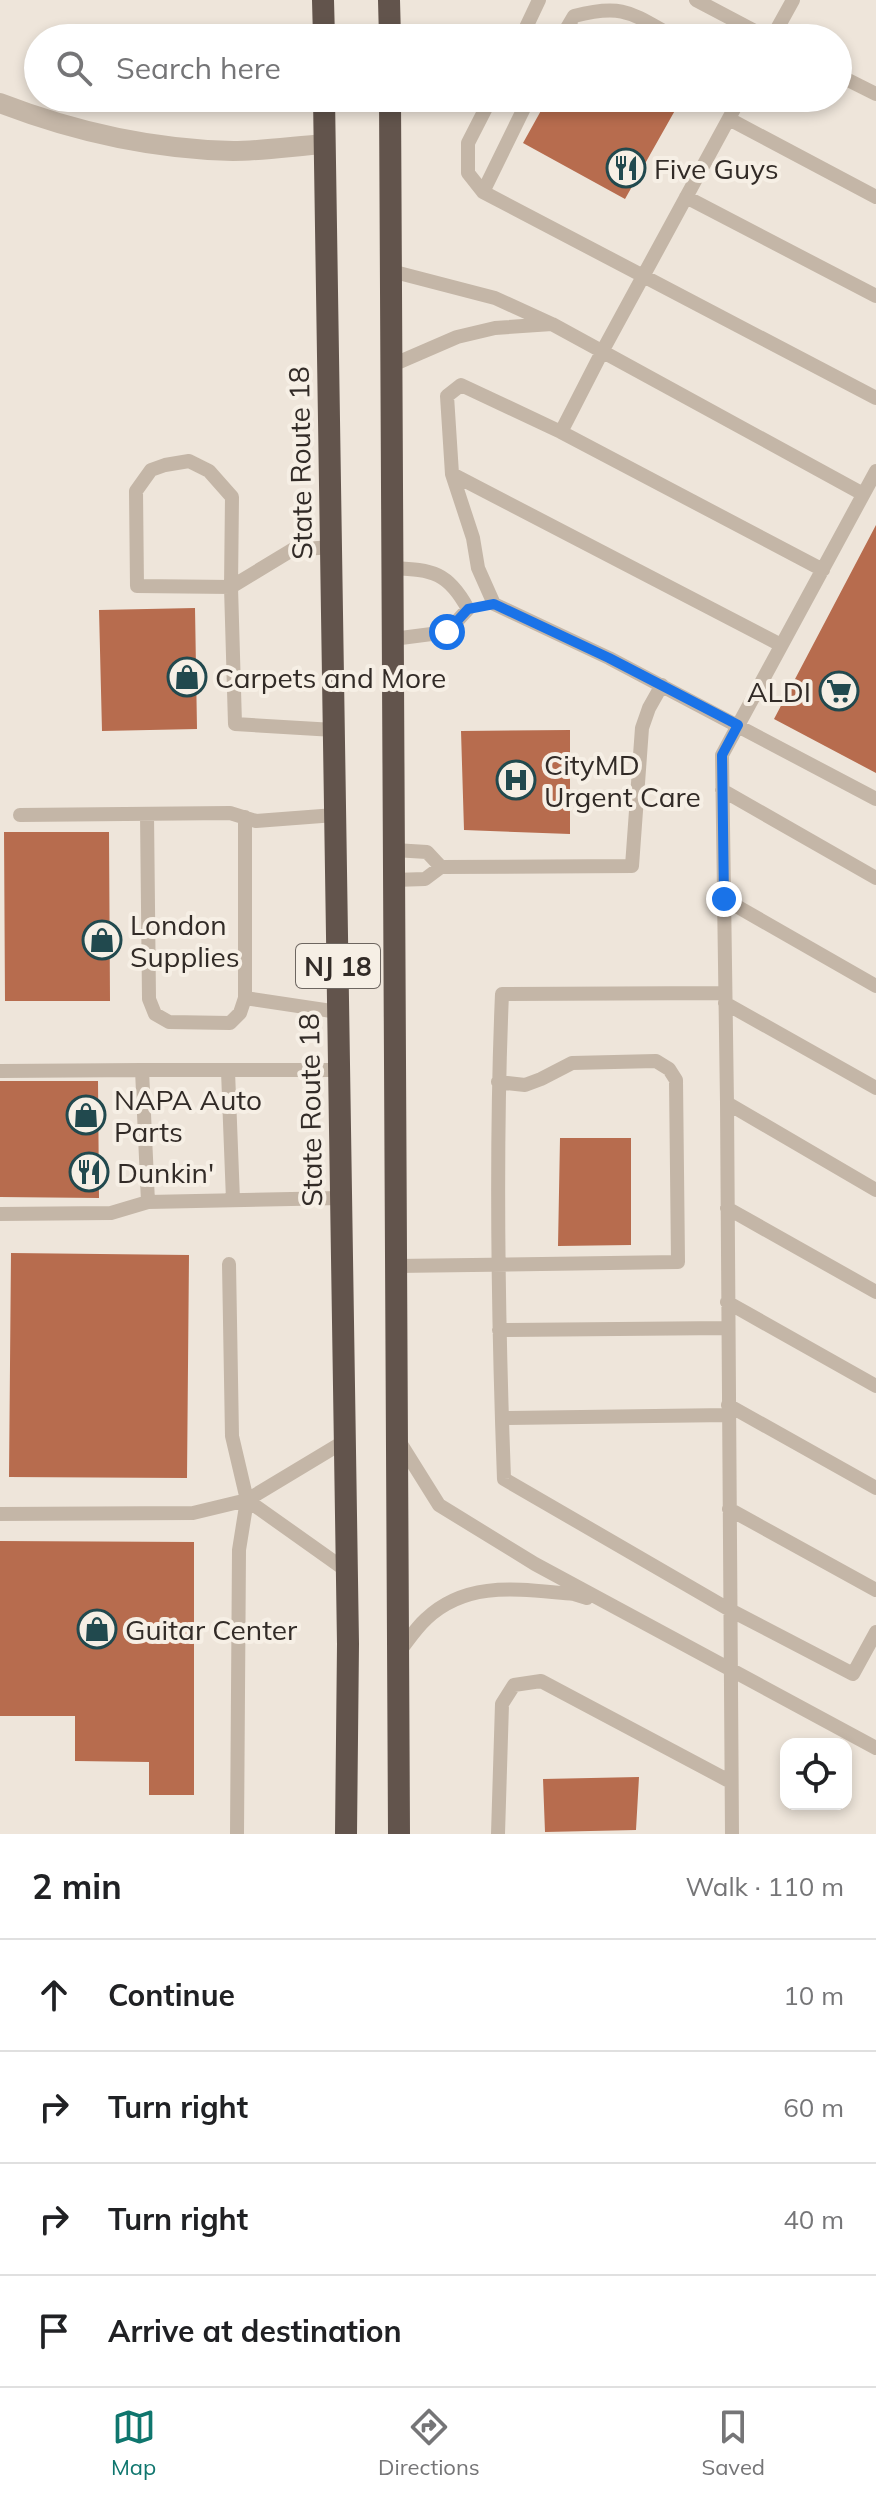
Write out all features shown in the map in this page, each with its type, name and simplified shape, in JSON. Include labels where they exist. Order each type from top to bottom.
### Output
[{"type":"highway","points":[[323,0],[324,24]]},
{"type":"highway","points":[[389,0],[390,24]]},
{"type":"highway","name":"State Route 18","points":[[324,112],[347,1571],[346,1834]]},
{"type":"highway","name":"NJ 18","points":[[390,112],[399,1834]]},
{"type":"street","points":[[0,103],[49,122],[110,138],[173,148],[236,151],[325,144]]},
{"type":"lane","points":[[528,24],[539,0]]},
{"type":"lane","points":[[696,0],[743,24]]},
{"type":"lane","points":[[778,24],[793,0]]},
{"type":"lane","points":[[569,24],[574,16],[602,9],[626,11],[650,24]]},
{"type":"lane","points":[[852,82],[876,94]]},
{"type":"lane","points":[[484,112],[468,143],[468,173],[483,192],[876,398]]},
{"type":"lane","points":[[483,192],[522,112]]},
{"type":"lane","points":[[561,432],[733,112]]},
{"type":"lane","points":[[729,119],[876,197]]},
{"type":"lane","points":[[686,197],[876,296]]},
{"type":"lane","points":[[391,271],[495,298],[552,324],[863,494]]},
{"type":"lane","points":[[390,366],[457,337],[495,328],[552,324]]},
{"type":"lane","points":[[494,604],[478,568],[473,538],[452,474],[447,396],[461,385],[561,432],[823,570]]},
{"type":"lane","points":[[331,547],[292,550],[231,587],[137,586],[136,491],[151,470],[189,461],[209,471],[232,497],[231,587],[235,724],[334,730]]},
{"type":"lane","points":[[732,1834],[722,755],[876,471]]},
{"type":"lane","points":[[452,474],[781,645]]},
{"type":"lane","points":[[393,568],[427,570],[456,587],[468,609]]},
{"type":"lane","points":[[393,639],[447,632],[468,609],[494,604],[662,685],[876,799]]},
{"type":"lane","points":[[394,880],[425,879],[441,867],[632,866],[642,728],[662,685]]},
{"type":"lane","points":[[722,790],[876,878]]},
{"type":"lane","points":[[20,815],[230,813],[256,821],[335,815]]},
{"type":"lane","points":[[147,814],[149,999],[155,1014],[169,1022],[230,1023],[240,1013],[245,998],[245,817]]},
{"type":"lane","points":[[394,850],[427,852],[441,867]]},
{"type":"lane","points":[[724,899],[876,986]]},
{"type":"lane","points":[[876,1088],[724,998],[502,994],[497,1264],[504,1479],[730,1610],[853,1674],[876,1632]]},
{"type":"lane","points":[[245,998],[338,1012]]},
{"type":"lane","points":[[396,1266],[678,1262],[676,1080],[669,1069],[656,1061],[572,1063],[525,1085],[498,1082]]},
{"type":"lane","points":[[142,1070],[148,1202]]},
{"type":"lane","points":[[0,1071],[339,1070]]},
{"type":"lane","points":[[228,1071],[233,1200]]},
{"type":"lane","points":[[727,1103],[876,1190]]},
{"type":"lane","points":[[0,1214],[111,1213],[148,1202],[341,1198]]},
{"type":"lane","points":[[727,1208],[876,1292]]},
{"type":"lane","points":[[229,1264],[232,1436],[247,1500],[239,1550],[237,1834]]},
{"type":"lane","points":[[727,1302],[876,1386]]},
{"type":"lane","points":[[499,1330],[727,1328]]},
{"type":"lane","points":[[502,1418],[728,1410],[876,1488]]},
{"type":"lane","points":[[397,1438],[439,1505],[535,1564],[875,1744]]},
{"type":"lane","points":[[0,1514],[193,1513],[247,1500],[345,1441]]},
{"type":"lane","points":[[247,1500],[347,1571]]},
{"type":"lane","points":[[729,1509],[876,1590]]},
{"type":"lane","points":[[398,1653],[426,1618],[457,1598],[493,1589],[574,1594],[610,1605]]},
{"type":"lane","points":[[498,1834],[502,1704],[514,1685],[541,1681],[731,1782]]},
{"type":"building","points":[[540,112],[674,112],[625,199],[523,143]]},
{"type":"building","points":[[876,525],[876,773],[774,719]]},
{"type":"building","points":[[195,608],[197,729],[102,731],[99,610]]},
{"type":"building","name":"CityMD Urgent Care","points":[[570,730],[570,834],[464,830],[461,731]]},
{"type":"building","points":[[4,832],[109,832],[110,1001],[5,1001]]},
{"type":"building","points":[[0,1081],[98,1081],[99,1198],[0,1197]]},
{"type":"building","points":[[560,1138],[631,1138],[631,1245],[558,1246]]},
{"type":"building","points":[[11,1253],[189,1255],[187,1478],[9,1477]]},
{"type":"building","name":"Guitar Center","points":[[0,1541],[194,1542],[194,1795],[149,1795],[149,1762],[75,1761],[75,1716],[0,1716]]},
{"type":"building","points":[[639,1777],[636,1830],[545,1832],[543,1779]]},
{"type":"place","name":"Five Guys","points":[[626,168]]},
{"type":"place","name":"Carpets and More","points":[[187,677]]},
{"type":"place","name":"ALDI","points":[[839,691]]},
{"type":"place","name":"CityMD Urgent Care","points":[[516,780]]},
{"type":"place","name":"London Supplies","points":[[102,940]]},
{"type":"place","name":"NAPA Auto Parts","points":[[86,1115]]},
{"type":"place","name":"Dunkin'","points":[[89,1172]]},
{"type":"place","name":"Guitar Center","points":[[97,1629]]},
{"type":"route","points":[[447,632],[468,609],[494,604],[609,658],[738,725],[722,755],[724,899]]}]
